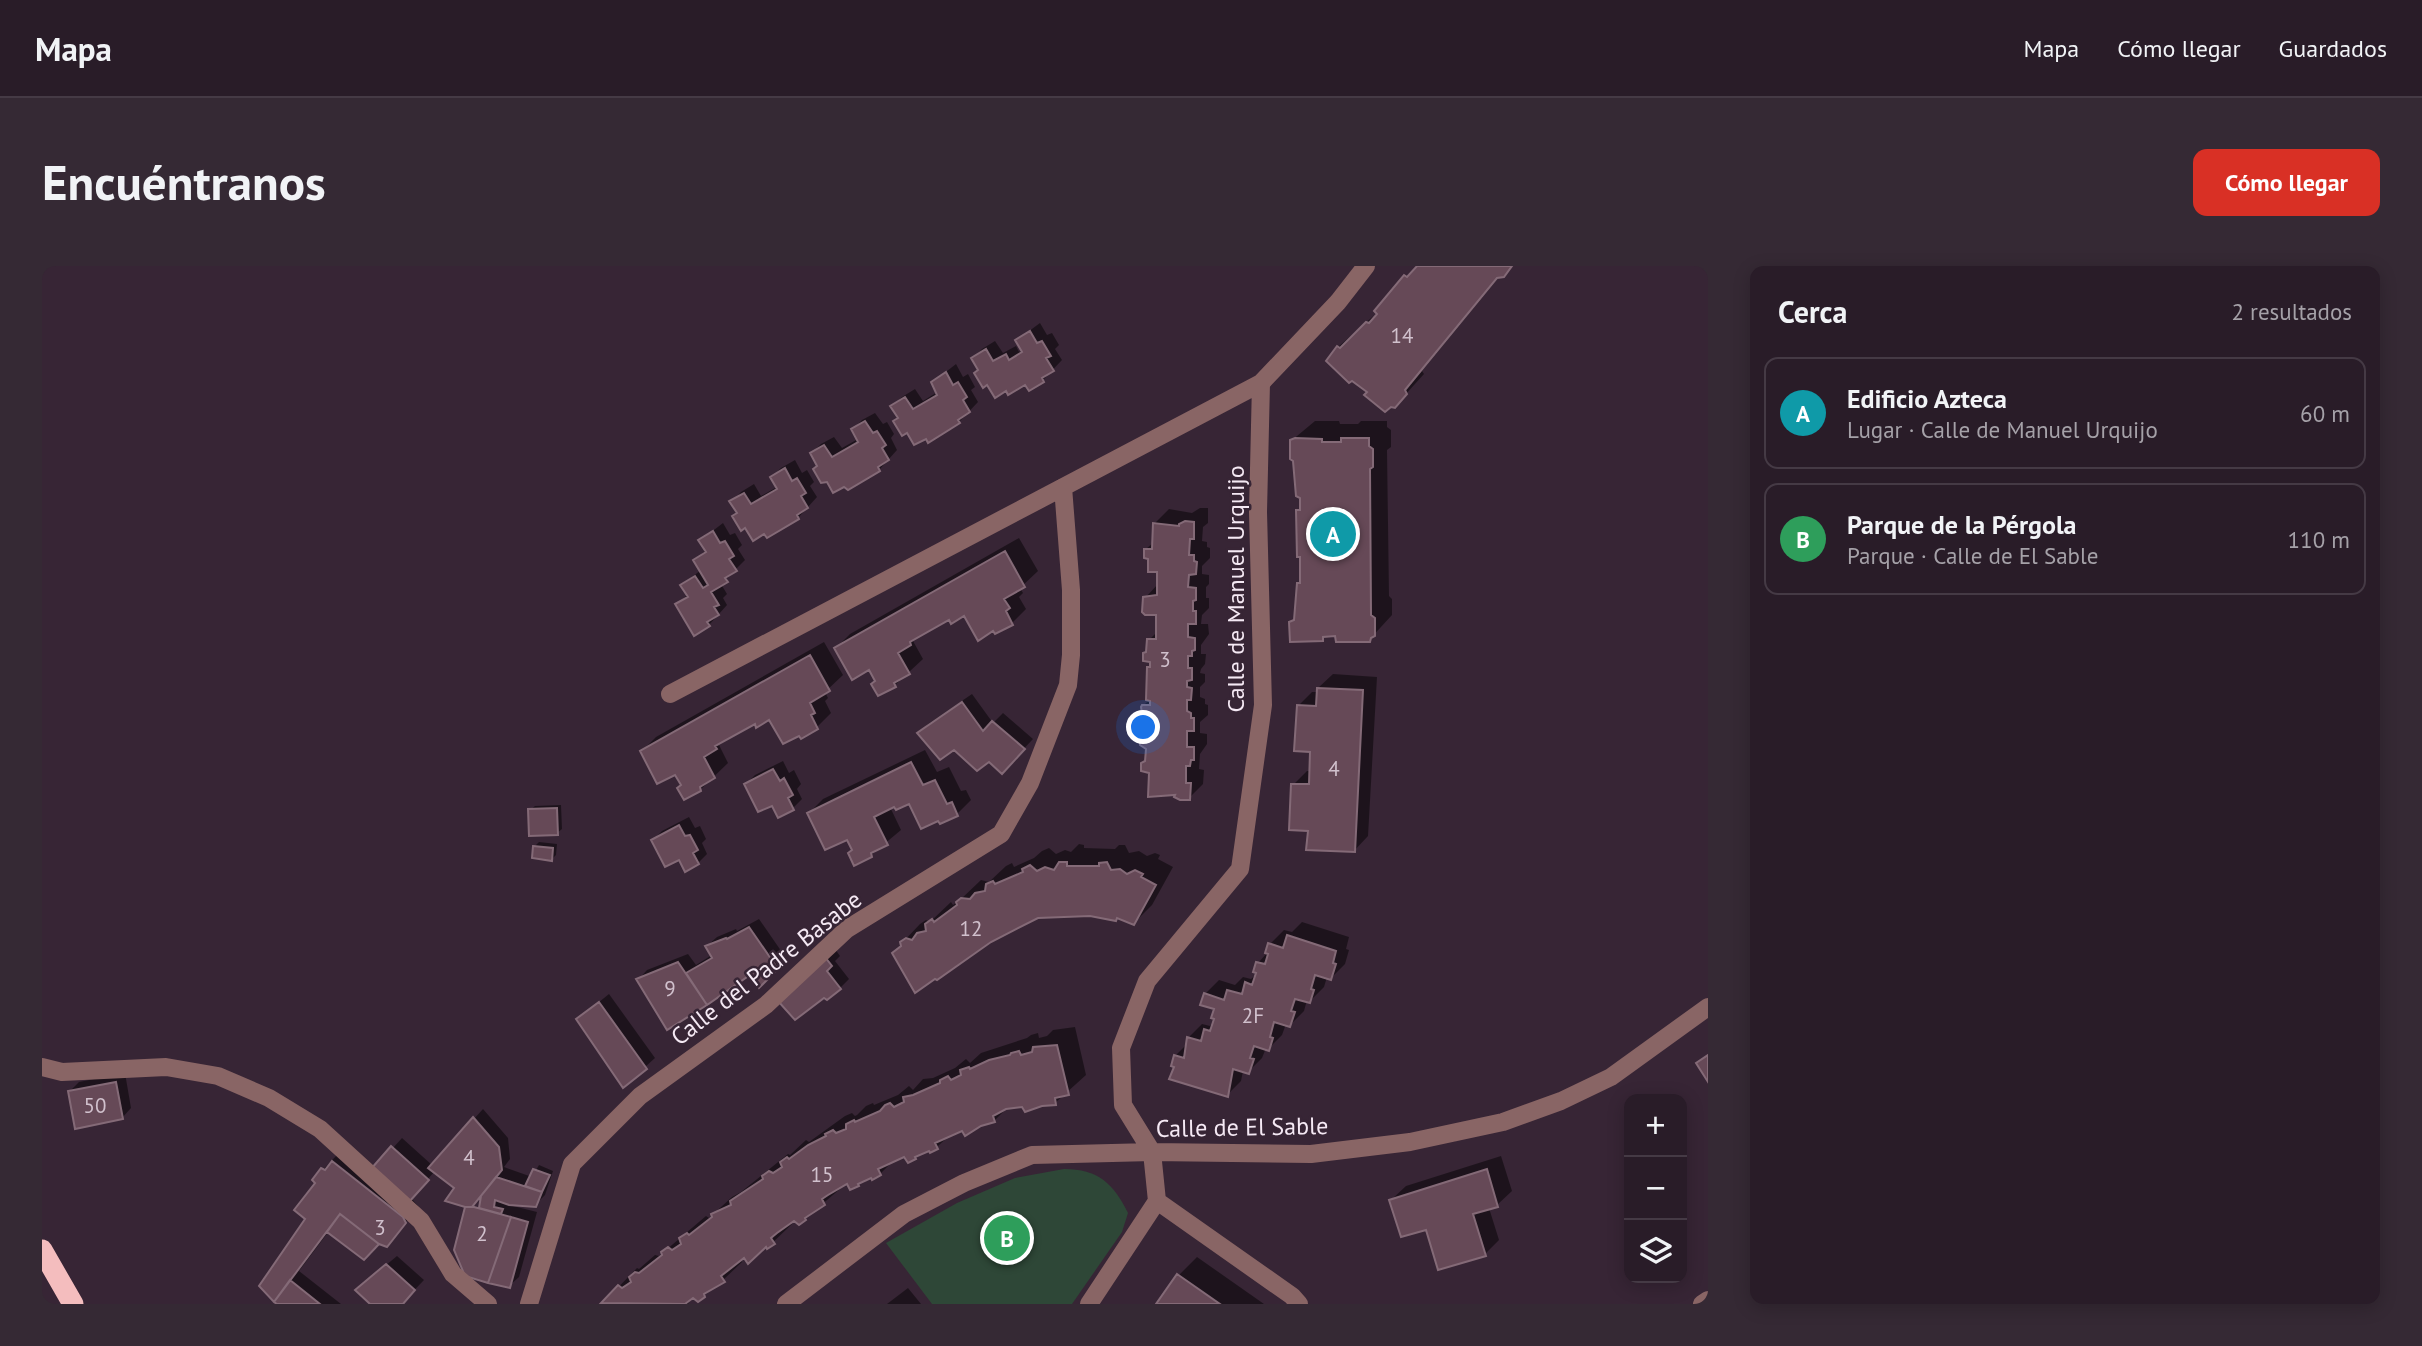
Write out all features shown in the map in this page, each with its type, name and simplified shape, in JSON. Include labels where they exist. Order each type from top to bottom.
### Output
[{"type":"highway","points":[[42,1250],[72,1304]]},
{"type":"street","points":[[670,694],[1261,383],[1338,302],[1366,266]]},
{"type":"street","name":"Calle de Manuel Urquijo","points":[[1157,1201],[1152,1152],[1123,1105],[1121,1048],[1147,981],[1240,869],[1263,705],[1258,512],[1261,383]]},
{"type":"street","name":"Calle del Padre Basabe","points":[[529,1304],[572,1164],[640,1096],[766,1005],[848,929],[1002,834],[1030,783],[1068,685],[1071,590],[1063,487]]},
{"type":"street","name":"Calle de El Sable","points":[[786,1304],[904,1214],[964,1183],[1032,1155],[1152,1152],[1311,1154],[1410,1142],[1503,1122],[1561,1101],[1611,1077],[1708,1007]]},
{"type":"street","points":[[42,1067],[62,1072],[166,1067],[218,1076],[269,1098],[320,1129],[421,1221],[453,1274],[488,1304]]},
{"type":"street","points":[[1089,1304],[1157,1201],[1292,1296],[1299,1304]]},
{"type":"street","points":[[1702,1304],[1708,1300]]},
{"type":"green space","points":[[1064,1169],[1086,1172],[1103,1180],[1116,1193],[1128,1213],[1122,1232],[1072,1304],[932,1304],[886,1243],[957,1203],[1015,1178]]},
{"type":"building","points":[[1417,266],[1512,266],[1504,277],[1497,278],[1405,390],[1407,394],[1395,408],[1391,407],[1385,412],[1364,395],[1367,392],[1352,381],[1349,383],[1326,361],[1337,346],[1340,348],[1366,322],[1369,323],[1377,314],[1374,311],[1404,275],[1407,277]]},
{"type":"building","points":[[1030,331],[1037,343],[1042,341],[1051,356],[1046,358],[1054,371],[1042,378],[1044,382],[1029,391],[1025,385],[1008,395],[1006,391],[995,398],[987,385],[983,388],[974,373],[978,370],[971,358],[986,349],[993,361],[1006,354],[1009,360],[1022,352],[1015,340]]},
{"type":"building","points":[[946,372],[953,385],[958,382],[967,397],[963,400],[970,412],[958,420],[960,423],[928,443],[926,439],[914,445],[907,433],[902,436],[893,421],[898,418],[890,406],[905,397],[913,409],[937,395],[931,382]]},
{"type":"building","points":[[865,421],[873,433],[877,431],[886,445],[882,448],[889,460],[878,467],[880,471],[848,490],[844,487],[833,493],[827,482],[821,483],[813,469],[817,466],[810,453],[824,445],[832,457],[858,442],[851,429]]},
{"type":"building","points":[[1295,438],[1341,442],[1341,438],[1369,438],[1369,446],[1373,449],[1373,467],[1370,469],[1371,615],[1375,618],[1375,636],[1370,642],[1336,642],[1335,636],[1323,637],[1323,641],[1290,642],[1289,622],[1294,620],[1297,583],[1300,583],[1296,510],[1300,510],[1300,498],[1296,496],[1293,461],[1290,459],[1290,440]]},
{"type":"building","points":[[785,468],[792,481],[797,478],[806,493],[801,496],[808,508],[797,515],[799,519],[767,538],[764,534],[753,541],[745,528],[741,531],[732,516],[737,513],[729,501],[744,493],[751,504],[777,489],[770,477]]},
{"type":"building","points":[[1185,521],[1194,522],[1194,539],[1190,539],[1189,555],[1194,555],[1194,561],[1197,562],[1196,574],[1189,575],[1188,587],[1196,588],[1193,611],[1196,611],[1196,624],[1188,624],[1188,637],[1195,638],[1195,650],[1192,651],[1192,656],[1188,656],[1192,680],[1187,681],[1187,687],[1192,688],[1191,700],[1187,700],[1187,711],[1191,713],[1191,718],[1194,718],[1194,731],[1187,731],[1187,747],[1194,747],[1194,760],[1191,760],[1190,766],[1186,766],[1186,783],[1191,783],[1190,800],[1180,800],[1174,797],[1175,795],[1148,797],[1149,773],[1141,771],[1146,749],[1140,745],[1140,731],[1146,727],[1146,715],[1142,714],[1141,707],[1150,705],[1150,701],[1146,700],[1147,667],[1150,667],[1150,662],[1143,661],[1143,653],[1146,652],[1147,639],[1156,639],[1156,615],[1145,615],[1142,612],[1143,597],[1157,595],[1157,572],[1148,572],[1148,559],[1144,558],[1144,549],[1152,549],[1153,523],[1179,526]]},
{"type":"building","points":[[713,531],[720,543],[725,541],[734,556],[729,559],[737,571],[725,578],[728,582],[711,592],[719,605],[714,607],[719,615],[707,622],[710,626],[694,636],[675,604],[688,597],[680,585],[695,576],[703,588],[708,585],[693,560],[706,552],[698,540]]},
{"type":"building","points":[[1005,551],[1025,587],[1004,599],[1010,608],[1006,611],[1013,625],[995,634],[993,631],[978,641],[964,616],[951,624],[949,620],[910,642],[911,645],[898,653],[910,674],[894,683],[896,687],[878,696],[871,684],[875,681],[869,670],[852,680],[834,648]]},
{"type":"building","points":[[810,655],[830,691],[810,703],[815,713],[811,715],[818,729],[801,739],[799,736],[783,744],[769,720],[756,728],[755,724],[715,746],[717,749],[704,757],[715,778],[700,787],[701,791],[684,800],[677,788],[681,785],[675,775],[657,784],[640,751]]},
{"type":"building","points":[[1317,688],[1363,690],[1355,852],[1306,850],[1308,831],[1289,830],[1291,784],[1309,784],[1310,752],[1294,751],[1297,705],[1316,706]]},
{"type":"building","points":[[962,702],[983,731],[992,721],[1025,749],[1002,774],[989,762],[977,771],[954,750],[940,760],[917,733]]},
{"type":"building","points":[[911,762],[923,785],[935,780],[947,804],[952,802],[958,816],[921,829],[909,804],[896,810],[894,807],[874,817],[888,845],[871,853],[872,857],[854,866],[848,853],[852,850],[847,840],[825,850],[807,813]]},
{"type":"building","points":[[773,769],[780,781],[784,778],[793,795],[788,798],[794,810],[778,818],[772,806],[758,812],[744,784]]},
{"type":"building","points":[[557,808],[558,835],[529,836],[528,809]]},
{"type":"building","points":[[679,825],[685,836],[690,835],[698,850],[693,853],[699,864],[685,872],[679,860],[665,867],[651,840]]},
{"type":"building","points":[[533,846],[553,848],[552,861],[532,858]]},
{"type":"building","points":[[1059,862],[1067,862],[1067,866],[1099,866],[1099,863],[1107,862],[1111,870],[1120,869],[1127,874],[1135,870],[1143,874],[1141,877],[1156,885],[1134,925],[1117,918],[1116,921],[1090,916],[1038,918],[991,942],[915,993],[892,953],[901,946],[900,942],[906,938],[912,940],[917,933],[926,931],[925,924],[932,919],[934,922],[957,905],[956,902],[961,898],[970,899],[975,893],[985,891],[986,884],[993,881],[995,884],[1023,872],[1022,869],[1030,865],[1037,871],[1045,867],[1054,870]]},
{"type":"building","points":[[749,927],[778,969],[759,988],[750,975],[707,1005],[686,973],[712,958],[705,946],[727,939]]},
{"type":"building","points":[[1287,935],[1336,951],[1333,963],[1336,964],[1331,980],[1315,975],[1310,1003],[1295,999],[1291,1011],[1295,1012],[1290,1027],[1274,1022],[1269,1051],[1254,1046],[1250,1058],[1254,1059],[1249,1074],[1233,1069],[1228,1097],[1169,1079],[1174,1067],[1171,1066],[1174,1055],[1184,1058],[1187,1037],[1201,1041],[1204,1029],[1210,1031],[1214,1009],[1200,1005],[1204,993],[1224,1000],[1227,990],[1242,994],[1245,982],[1252,985],[1256,962],[1265,964],[1268,943],[1283,948]]},
{"type":"building","points":[[825,957],[832,966],[827,971],[841,989],[795,1020],[778,1001]]},
{"type":"building","points":[[678,962],[707,1005],[667,1030],[636,979]]},
{"type":"building","points":[[599,1002],[647,1069],[623,1088],[576,1019]]},
{"type":"building","points":[[1057,1045],[1069,1095],[1055,1098],[1056,1105],[1042,1106],[1025,1112],[1022,1107],[1006,1109],[993,1116],[995,1122],[981,1126],[965,1136],[962,1131],[935,1143],[938,1149],[930,1153],[929,1151],[915,1157],[916,1159],[908,1163],[904,1157],[878,1169],[881,1175],[850,1190],[847,1184],[822,1199],[825,1205],[799,1225],[794,1221],[777,1233],[771,1238],[775,1244],[767,1249],[766,1247],[748,1264],[744,1258],[721,1276],[725,1282],[704,1294],[705,1297],[698,1302],[693,1298],[685,1304],[601,1303],[618,1285],[622,1288],[631,1282],[629,1277],[635,1272],[639,1273],[662,1255],[661,1252],[668,1247],[672,1250],[681,1244],[679,1238],[687,1233],[689,1235],[712,1217],[711,1214],[731,1205],[730,1201],[763,1179],[762,1176],[782,1167],[780,1162],[826,1136],[825,1134],[846,1129],[846,1124],[880,1111],[890,1103],[894,1107],[904,1102],[903,1097],[940,1083],[940,1080],[948,1076],[951,1080],[961,1075],[960,1070],[970,1069],[1019,1051],[1021,1055],[1032,1052],[1033,1047]]},
{"type":"building","points":[[1708,1055],[1708,1082],[1696,1063]]},
{"type":"building","points":[[116,1082],[123,1119],[75,1129],[68,1091]]},
{"type":"building","points":[[473,1117],[499,1147],[502,1170],[472,1207],[465,1207],[445,1201],[454,1188],[428,1168]]},
{"type":"building","points":[[391,1146],[429,1180],[409,1202],[371,1169]]},
{"type":"building","points":[[332,1161],[403,1217],[406,1223],[387,1247],[379,1244],[340,1214],[274,1302],[259,1286],[305,1219],[294,1210],[315,1183],[312,1180],[321,1168],[325,1170]]},
{"type":"building","points":[[533,1169],[550,1175],[542,1192],[525,1186]]},
{"type":"building","points":[[1487,1169],[1498,1207],[1473,1214],[1486,1256],[1438,1270],[1426,1230],[1401,1237],[1389,1200]]},
{"type":"building","points":[[496,1177],[542,1192],[536,1207],[509,1205],[495,1200],[494,1207],[503,1209],[501,1214],[479,1208],[481,1196]]},
{"type":"building","points":[[465,1207],[511,1217],[488,1283],[465,1276],[454,1250]]},
{"type":"building","points":[[340,1214],[379,1244],[364,1260],[327,1232]]},
{"type":"building","points":[[511,1217],[528,1222],[510,1288],[488,1283]]},
{"type":"building","points":[[386,1264],[415,1290],[403,1304],[370,1304],[355,1290]]},
{"type":"building","points":[[1177,1274],[1220,1304],[1156,1304]]},
{"type":"building","points":[[290,1280],[320,1304],[274,1302]]},
{"type":"place","name":"Edificio Azteca","points":[[1333,534]]},
{"type":"place","name":"Parque de la Pérgola","points":[[1007,1238]]}]
